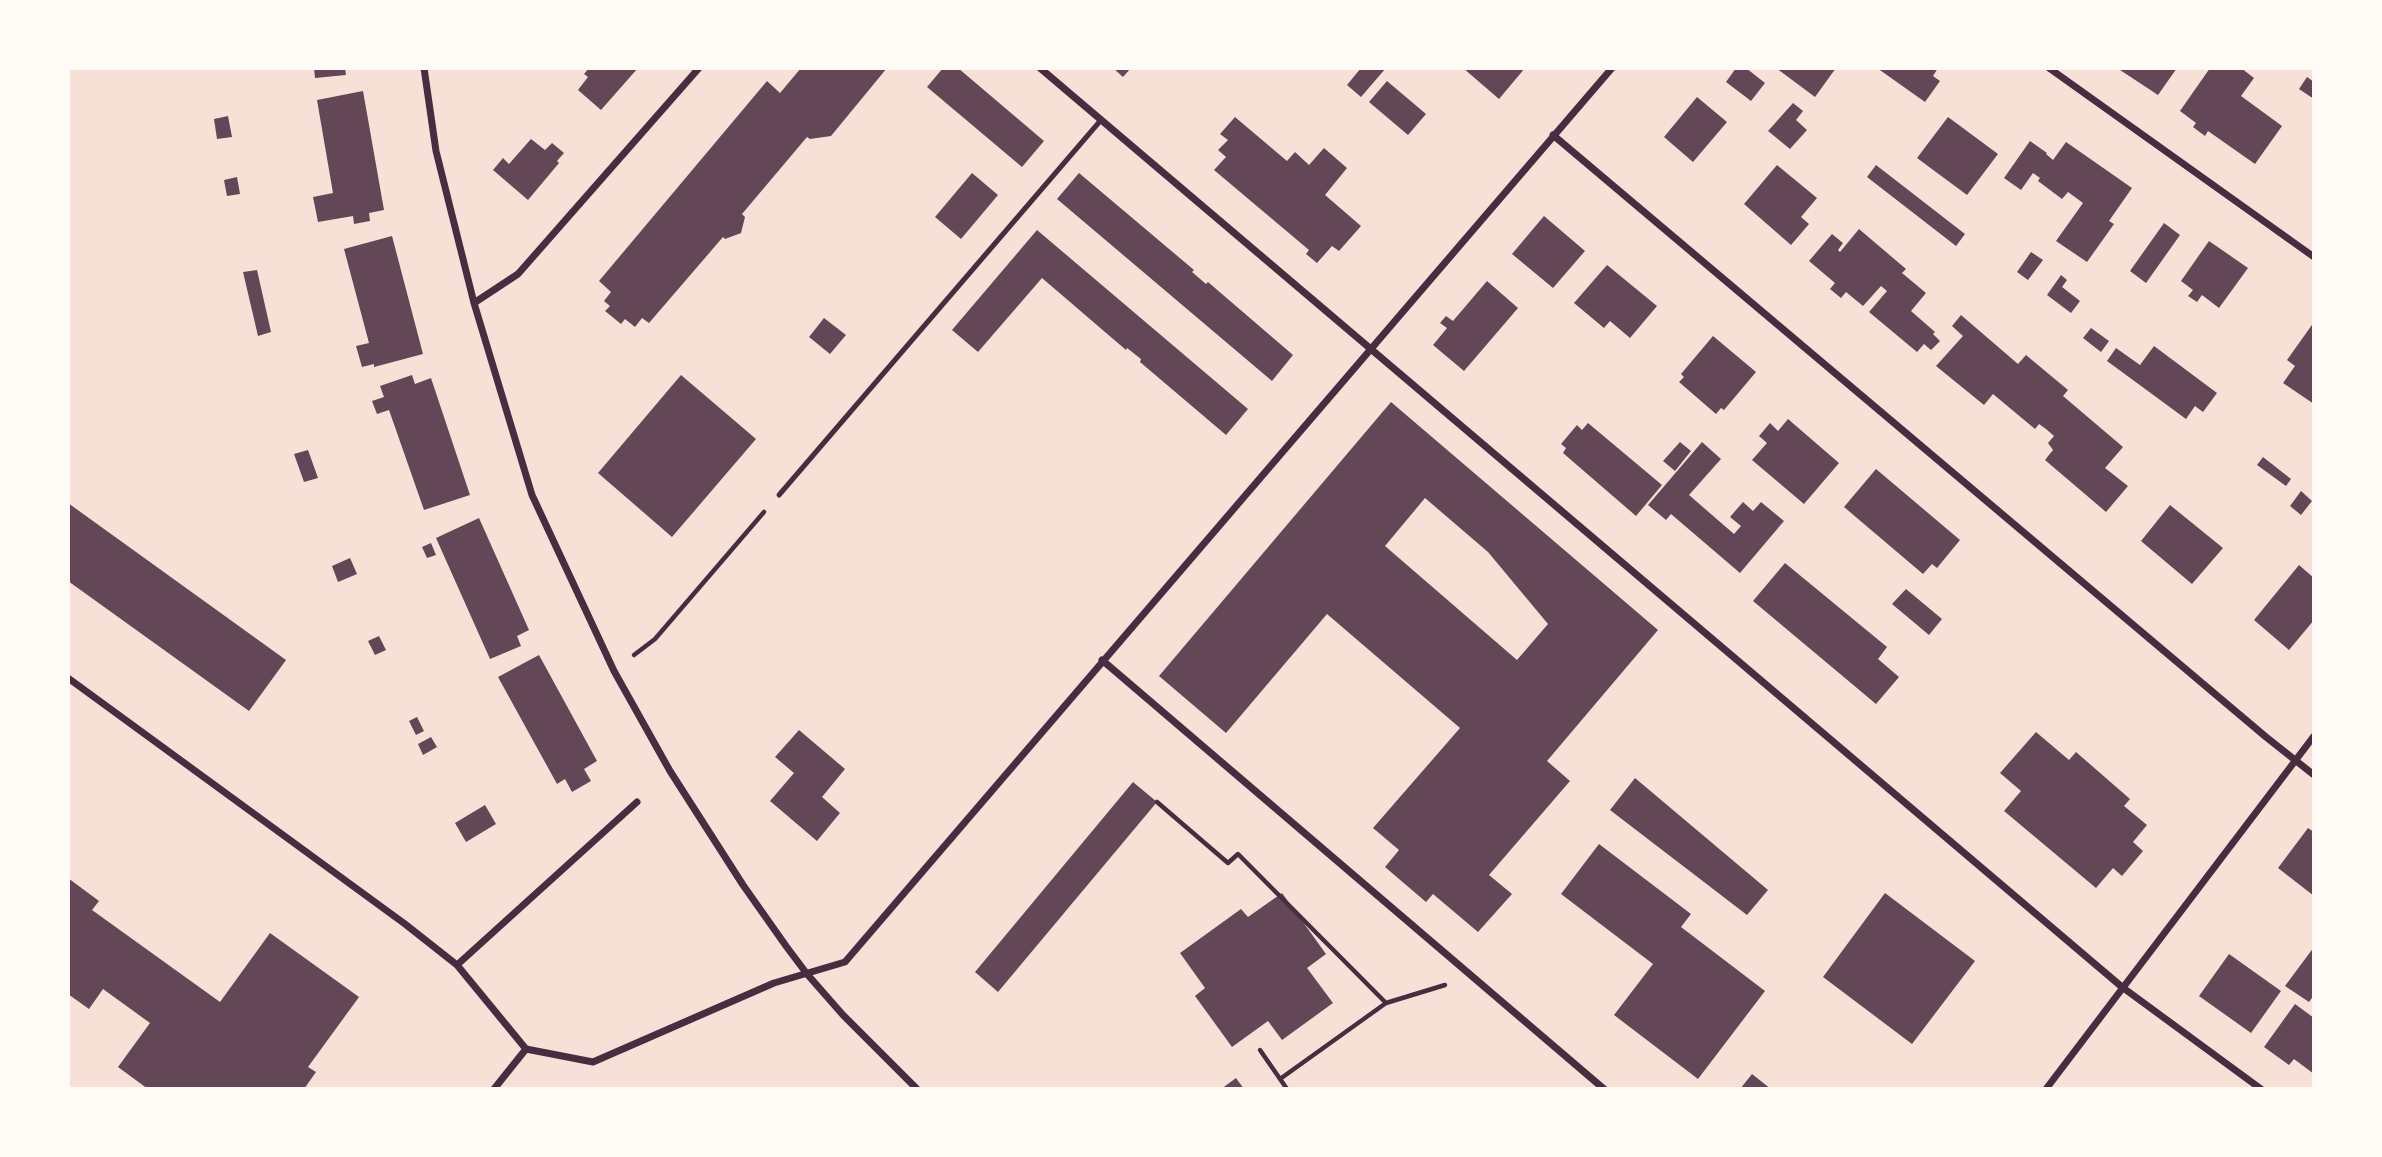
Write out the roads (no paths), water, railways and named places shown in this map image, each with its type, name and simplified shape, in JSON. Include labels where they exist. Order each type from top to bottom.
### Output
[{"type":"street","points":[[424,68],[436,151],[474,303],[532,495],[614,671],[670,771],[743,885],[807,974],[843,1015],[917,1089]]},
{"type":"street","points":[[474,303],[518,274],[699,68]]},
{"type":"street","points":[[1040,68],[2122,988],[2261,1089]]},
{"type":"street","points":[[68,678],[405,924],[457,965],[526,1049],[593,1062],[774,982],[845,962],[1612,68]]},
{"type":"street","points":[[2049,68],[2314,257]]},
{"type":"street","points":[[1553,135],[2314,775]]},
{"type":"street","points":[[1102,660],[1604,1089]]},
{"type":"street","points":[[2046,1089],[2314,736]]},
{"type":"street","points":[[457,965],[636,802]]},
{"type":"street","points":[[494,1089],[526,1049]]},
{"type":"lane","points":[[779,495],[1101,120]]}]
